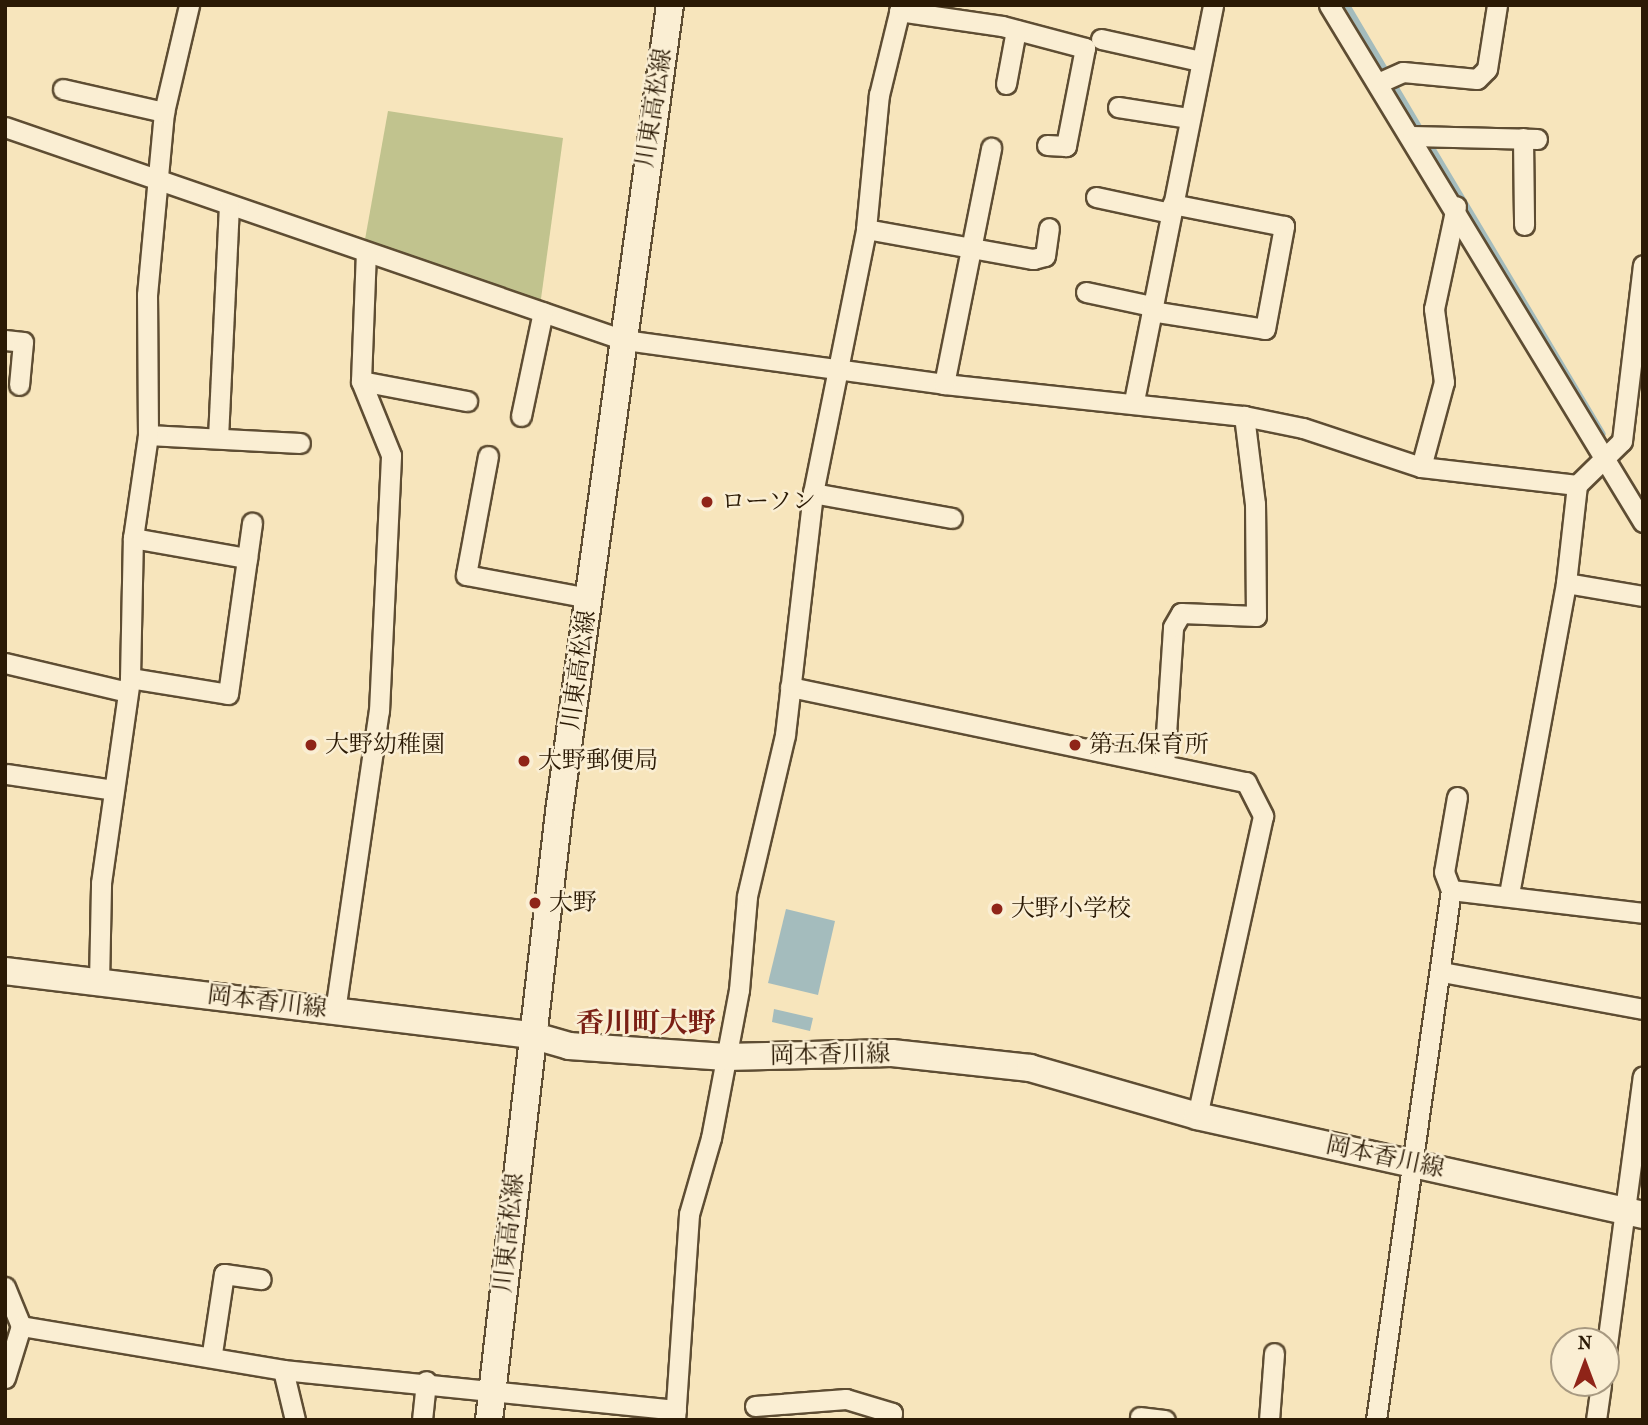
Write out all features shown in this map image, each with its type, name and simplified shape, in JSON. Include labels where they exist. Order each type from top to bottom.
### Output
[{"type":"main road","name":"川東高松線","points":[[489,1420],[531,1035],[670,5]]},
{"type":"main road","name":"岡本香川線","points":[[5,971],[531,1035],[569,1045],[726,1057],[946,1056],[1030,1068],[1197,1116],[1635,1213]]},
{"type":"street","points":[[99,982],[101,883],[129,685],[133,538],[148,435],[147,295],[164,112],[188,5]]},
{"type":"street","points":[[1134,401],[1213,5]]},
{"type":"street","points":[[1329,5],[1385,80],[1418,134],[1456,206],[1643,522]]},
{"type":"street","points":[[1385,80],[1477,79],[1487,69],[1497,5]]},
{"type":"street","points":[[21,1325],[212,1353],[283,1370],[426,1381],[675,1415],[688,1214],[726,1057],[747,896],[790,687],[813,493],[835,370],[866,229],[879,94],[900,8],[1016,30],[1086,48],[1066,146],[1047,145]]},
{"type":"street","points":[[1006,84],[1016,30]]},
{"type":"street","points":[[1101,38],[1200,61]]},
{"type":"street","points":[[63,89],[164,112]]},
{"type":"street","points":[[1118,107],[1189,118]]},
{"type":"street","points":[[5,127],[624,340],[944,384],[1134,401],[1244,416],[1303,428],[1420,467],[1577,485]]},
{"type":"street","points":[[1418,134],[1530,138],[1524,225]]},
{"type":"street","points":[[944,384],[968,248],[990,148]]},
{"type":"street","points":[[1086,292],[1265,330],[1284,226],[1096,197]]},
{"type":"street","points":[[218,439],[229,206]]},
{"type":"street","points":[[1420,467],[1444,383],[1434,309],[1456,206]]},
{"type":"street","points":[[866,229],[1033,259],[1045,256],[1049,228]]},
{"type":"street","points":[[335,1011],[379,710],[391,455],[361,381],[366,252]]},
{"type":"street","points":[[1508,894],[1566,583],[1577,485],[1606,461],[1622,441],[1643,265]]},
{"type":"street","points":[[521,416],[543,312]]},
{"type":"street","points":[[5,340],[23,342],[19,385]]},
{"type":"street","points":[[361,381],[467,401]]},
{"type":"street","points":[[1164,764],[1173,627],[1181,613],[1256,616],[1255,504],[1244,416]]},
{"type":"street","points":[[148,435],[300,443]]},
{"type":"street","points":[[488,456],[466,575],[589,598]]},
{"type":"street","points":[[813,493],[951,518]]},
{"type":"street","points":[[5,663],[129,685],[228,694],[252,523]]},
{"type":"street","points":[[133,538],[247,558]]},
{"type":"street","points":[[1566,583],[1643,596]]},
{"type":"street","points":[[790,687],[1246,782],[1263,816],[1197,1116]]},
{"type":"street","points":[[7,774],[114,790]]},
{"type":"street","points":[[1377,1420],[1411,1163],[1442,972],[1451,890],[1444,872],[1457,797]]},
{"type":"street","points":[[1451,890],[1508,894],[1643,913]]},
{"type":"street","points":[[1442,972],[1643,1009]]},
{"type":"street","points":[[1611,1327],[1635,1213],[1643,1076]]},
{"type":"street","points":[[212,1353],[224,1274],[261,1279]]},
{"type":"street","points":[[5,1287],[21,1325],[5,1378]]},
{"type":"street","points":[[1269,1420],[1274,1353]]},
{"type":"street","points":[[283,1370],[295,1420]]},
{"type":"street","points":[[422,1420],[426,1381]]},
{"type":"street","points":[[1595,1420],[1599,1397]]},
{"type":"street","points":[[755,1406],[846,1399],[892,1413],[891,1420]]},
{"type":"street","points":[[1140,1417],[1165,1420]]},
{"type":"green space","points":[[388,111],[563,138],[540,306],[364,245]]},
{"type":"water","points":[[786,909],[835,921],[818,995],[768,983]]},
{"type":"water","points":[[774,1009],[813,1018],[810,1031],[772,1022]]},
{"type":"waterway","points":[[1347,5],[1422,132]]},
{"type":"waterway","points":[[1428,141],[1603,434]]},
{"type":"place","name":"ローソン","points":[[707,502]]},
{"type":"place","name":"大野幼稚園","points":[[311,745]]},
{"type":"place","name":"第五保育所","points":[[1075,745]]},
{"type":"place","name":"大野郵便局","points":[[524,761]]},
{"type":"place","name":"大野","points":[[535,903]]},
{"type":"place","name":"大野小学校","points":[[997,909]]},
{"type":"district","name":"香川町大野","points":[[646,1023]]}]
